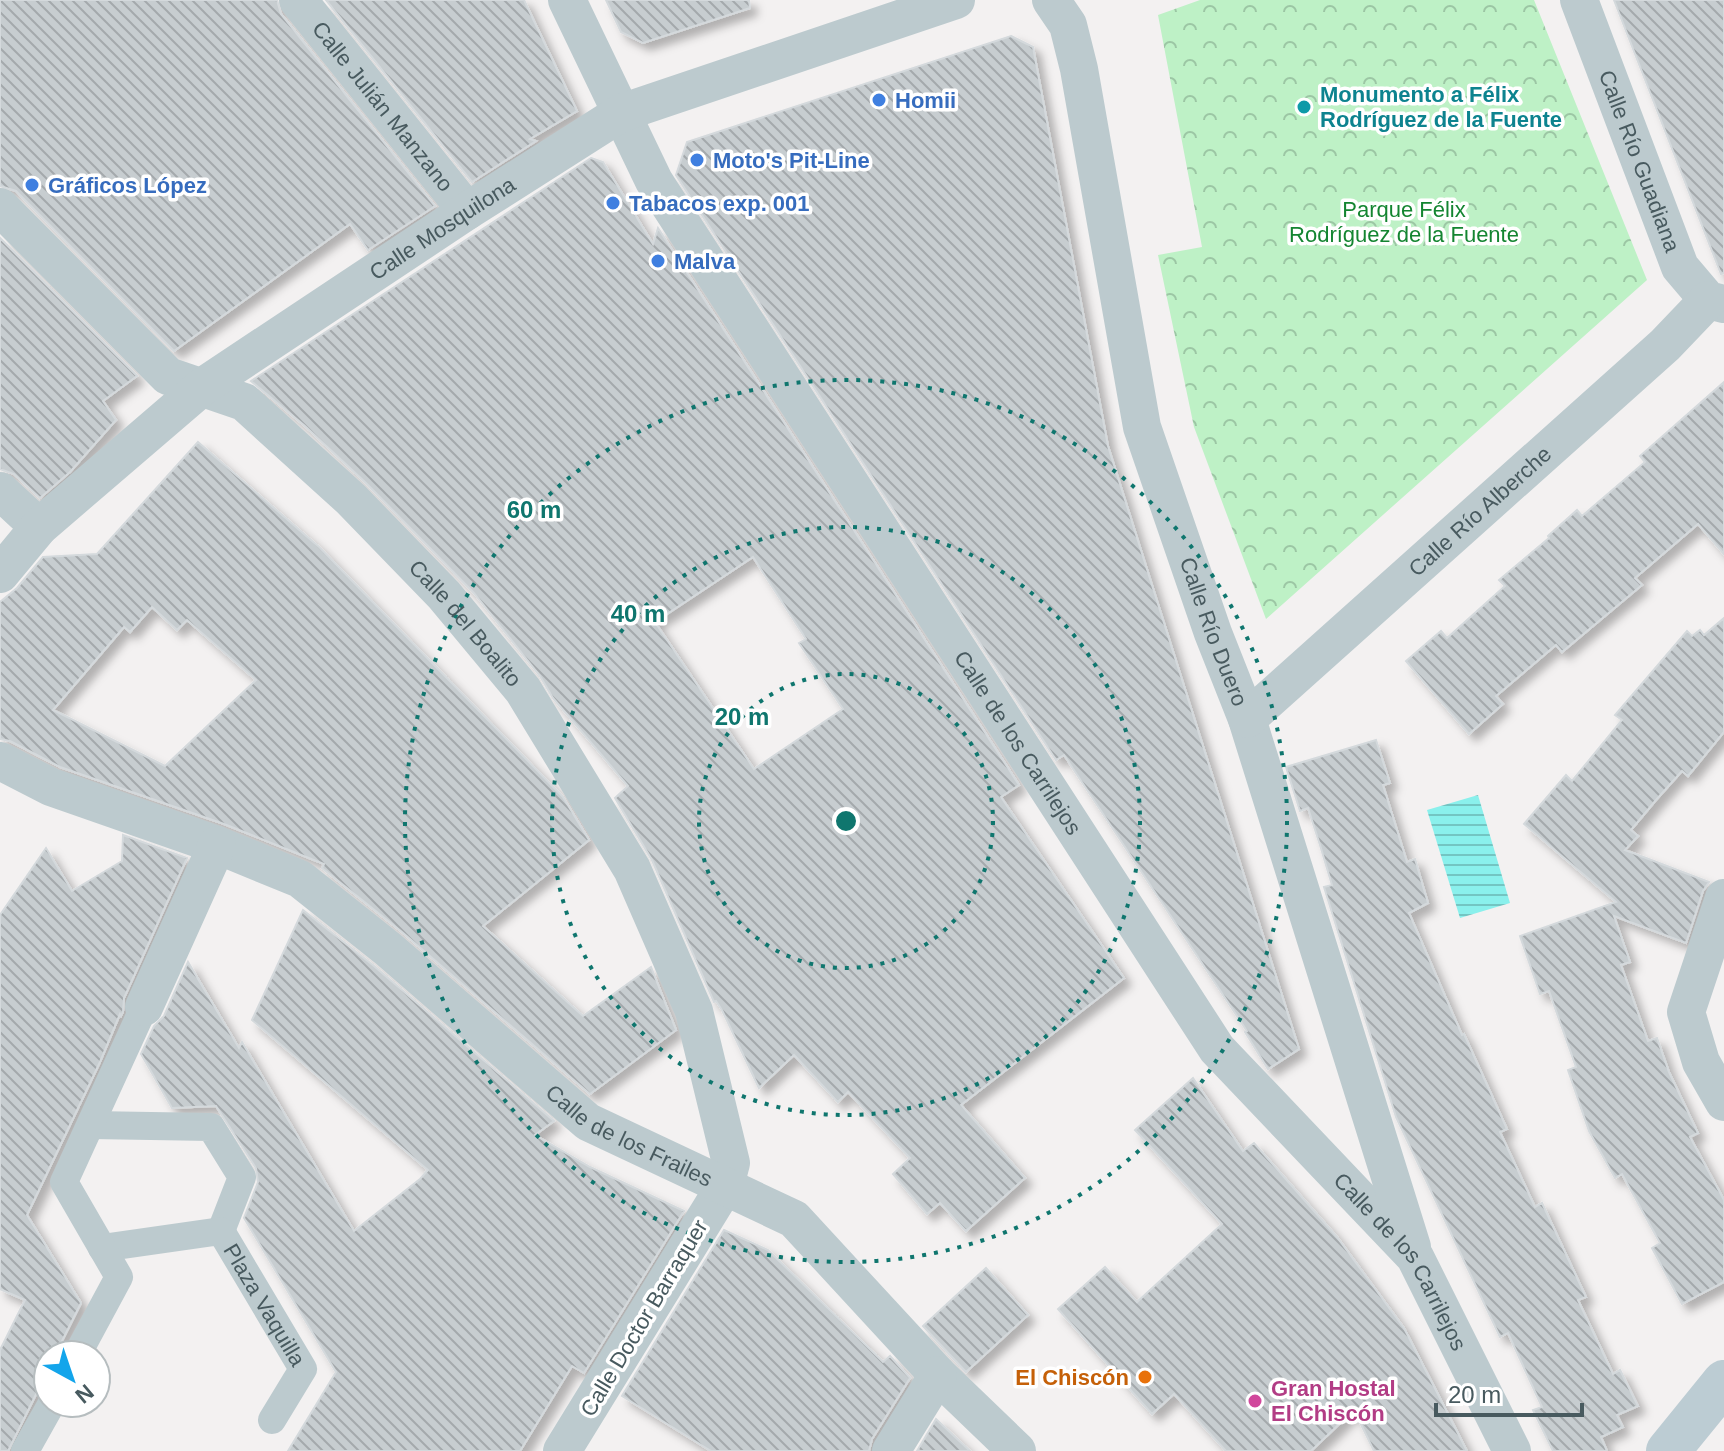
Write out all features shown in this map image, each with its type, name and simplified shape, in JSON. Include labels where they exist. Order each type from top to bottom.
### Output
[{"type":"main road","points":[[1668,1451],[1724,1382]]},
{"type":"street","name":"Calle Julián Manzano","points":[[298,0],[467,211]]},
{"type":"street","name":"Calle de los Carrilejos","points":[[567,0],[654,181],[1217,1049],[1415,1257],[1512,1451]]},
{"type":"street","name":"Calle Mosquilona","points":[[0,574],[39,527],[202,387],[621,113],[956,0]]},
{"type":"street","name":"Calle Río Duero","points":[[1051,0],[1068,25],[1079,69],[1142,427],[1213,633],[1247,719],[1415,1257]]},
{"type":"street","name":"Calle Río Guadiana","points":[[1579,0],[1680,267],[1716,302]]},
{"type":"street","name":"Calle del Boalito","points":[[0,207],[168,376],[244,402],[351,499],[444,595],[523,690],[632,869],[694,1011],[731,1163],[725,1186]]},
{"type":"street","name":"Calle Río Alberche","points":[[1247,719],[1716,302]]},
{"type":"street","points":[[0,491],[39,527]]},
{"type":"street","name":"Calle de los Frailes","points":[[0,761],[51,787],[217,845],[300,879],[388,949],[588,1122],[794,1219],[938,1375],[1017,1451]]},
{"type":"street","points":[[86,1339],[119,1277],[64,1182],[217,845]]},
{"type":"street","points":[[1724,898],[1686,1012],[1701,1062],[1724,1102]]},
{"type":"street","name":"Plaza Vaquilla","points":[[91,1125],[211,1127],[242,1177],[221,1231]]},
{"type":"street","name":"Calle Doctor Barraquer","points":[[562,1451],[725,1186]]},
{"type":"street","name":"Plaza Vaquilla","points":[[102,1248],[221,1231]]},
{"type":"street","name":"Plaza Vaquilla","points":[[221,1231],[303,1369],[272,1420]]},
{"type":"street","points":[[891,1451],[938,1375]]},
{"type":"street","points":[[25,1451],[43,1419]]},
{"type":"green space","name":"Parque Félix Rodríguez de la Fuente","points":[[1200,0],[1534,0],[1647,280],[1266,619],[1194,427],[1158,255],[1202,247],[1158,15]]},
{"type":"water","points":[[1478,795],[1510,903],[1460,918],[1427,810]]},
{"type":"building","points":[[0,0],[277,0],[281,14],[435,206],[368,250],[350,224],[174,351],[16,191],[0,186]]},
{"type":"building","points":[[326,0],[524,0],[577,111],[530,139],[536,141],[472,182]]},
{"type":"building","points":[[606,0],[749,0],[750,8],[643,43],[621,32]]},
{"type":"building","points":[[1614,0],[1724,0],[1724,273],[1721,274]]},
{"type":"building","points":[[1011,36],[1033,47],[1108,446],[1299,1049],[1268,1069],[1247,1031],[1064,755],[1056,760],[676,175],[687,142]]},
{"type":"building","points":[[591,158],[603,162],[653,244],[658,228],[1019,785],[1001,797],[1124,978],[961,1105],[1025,1178],[966,1231],[940,1203],[927,1214],[893,1174],[910,1158],[848,1092],[838,1102],[794,1055],[759,1088],[722,1010],[714,1002],[652,860],[615,798],[628,786],[553,698],[540,676],[474,593],[366,483],[251,381]],"holes":[[[753,557],[806,639],[799,643],[843,709],[754,769],[655,622]]]},
{"type":"building","points":[[0,238],[137,376],[103,401],[116,420],[70,472],[40,498],[14,474],[0,469]]},
{"type":"building","points":[[1724,382],[1724,554],[1698,524],[1635,578],[1642,585],[1562,652],[1556,645],[1496,696],[1503,704],[1469,734],[1406,661],[1441,631],[1447,638],[1505,586],[1499,580],[1577,510],[1582,516],[1645,462],[1640,456]]},
{"type":"building","points":[[198,442],[319,547],[563,797],[589,840],[483,926],[583,1016],[651,967],[676,1030],[590,1094],[402,932],[322,868],[324,864],[224,824],[60,767],[10,741],[0,739],[0,602],[17,588],[43,557],[97,554]],"holes":[[[152,607],[177,630],[187,620],[256,680],[165,766],[53,710],[124,627],[130,632]]]},
{"type":"building","points":[[1724,618],[1724,732],[1688,776],[1682,771],[1656,800],[1631,830],[1638,836],[1625,850],[1709,882],[1703,891],[1686,943],[1614,916],[1630,962],[1621,965],[1648,1041],[1657,1038],[1669,1072],[1698,1133],[1690,1137],[1724,1200],[1724,1282],[1682,1304],[1652,1248],[1660,1243],[1622,1174],[1615,1178],[1589,1131],[1568,1070],[1576,1067],[1549,991],[1540,994],[1520,936],[1616,902],[1524,824],[1566,775],[1572,781],[1622,720],[1615,715],[1687,631],[1692,636],[1700,630],[1704,635]]},
{"type":"building","points":[[1376,740],[1390,783],[1383,785],[1407,862],[1415,859],[1428,903],[1409,913],[1507,1129],[1500,1132],[1535,1207],[1542,1203],[1586,1297],[1578,1300],[1613,1374],[1620,1370],[1638,1406],[1617,1415],[1623,1427],[1601,1437],[1607,1451],[1553,1451],[1533,1410],[1542,1407],[1508,1333],[1500,1337],[1396,1117],[1324,887],[1332,885],[1320,845],[1308,808],[1300,811],[1286,767]]},
{"type":"building","points":[[123,835],[187,858],[124,998],[123,1012],[27,1215],[81,1303],[63,1339],[32,1339],[32,1402],[8,1451],[0,1451],[0,1350],[25,1300],[0,1289],[0,915],[46,848],[72,891],[122,861]]},
{"type":"building","points":[[303,910],[374,966],[554,1121],[535,1135],[590,1167],[684,1211],[584,1373],[572,1366],[520,1451],[288,1451],[336,1372],[244,1218],[258,1182],[256,1168],[216,1106],[172,1108],[141,1054],[154,1026],[164,1016],[188,962],[239,1048],[242,1042],[354,1231],[420,1179],[428,1170],[252,1020]]},
{"type":"building","points":[[1193,1078],[1243,1151],[1254,1143],[1337,1237],[1404,1328],[1467,1451],[1374,1451],[1354,1410],[1311,1451],[1226,1451],[1174,1394],[1152,1414],[1058,1309],[1105,1267],[1137,1302],[1222,1224],[1135,1130]]},
{"type":"building","points":[[724,1230],[768,1250],[883,1362],[890,1356],[910,1378],[872,1439],[869,1451],[711,1451],[622,1396]]},
{"type":"building","points":[[986,1268],[1028,1315],[966,1372],[923,1326]]},
{"type":"building","points":[[936,1419],[970,1451],[917,1451]]},
{"type":"place","name":"Homii","points":[[879,100]]},
{"type":"place","name":"Monumento a Félix Rodríguez de la Fuente","points":[[1304,107]]},
{"type":"place","name":"Moto's Pit-Line","points":[[697,160]]},
{"type":"place","name":"Gráficos López","points":[[32,185]]},
{"type":"place","name":"Tabacos exp. 001","points":[[613,203]]},
{"type":"place","name":"Malva","points":[[658,261]]},
{"type":"place","name":"El Chiscón","points":[[1145,1377]]},
{"type":"place","name":"Gran Hostal El Chiscón","points":[[1255,1401]]}]
